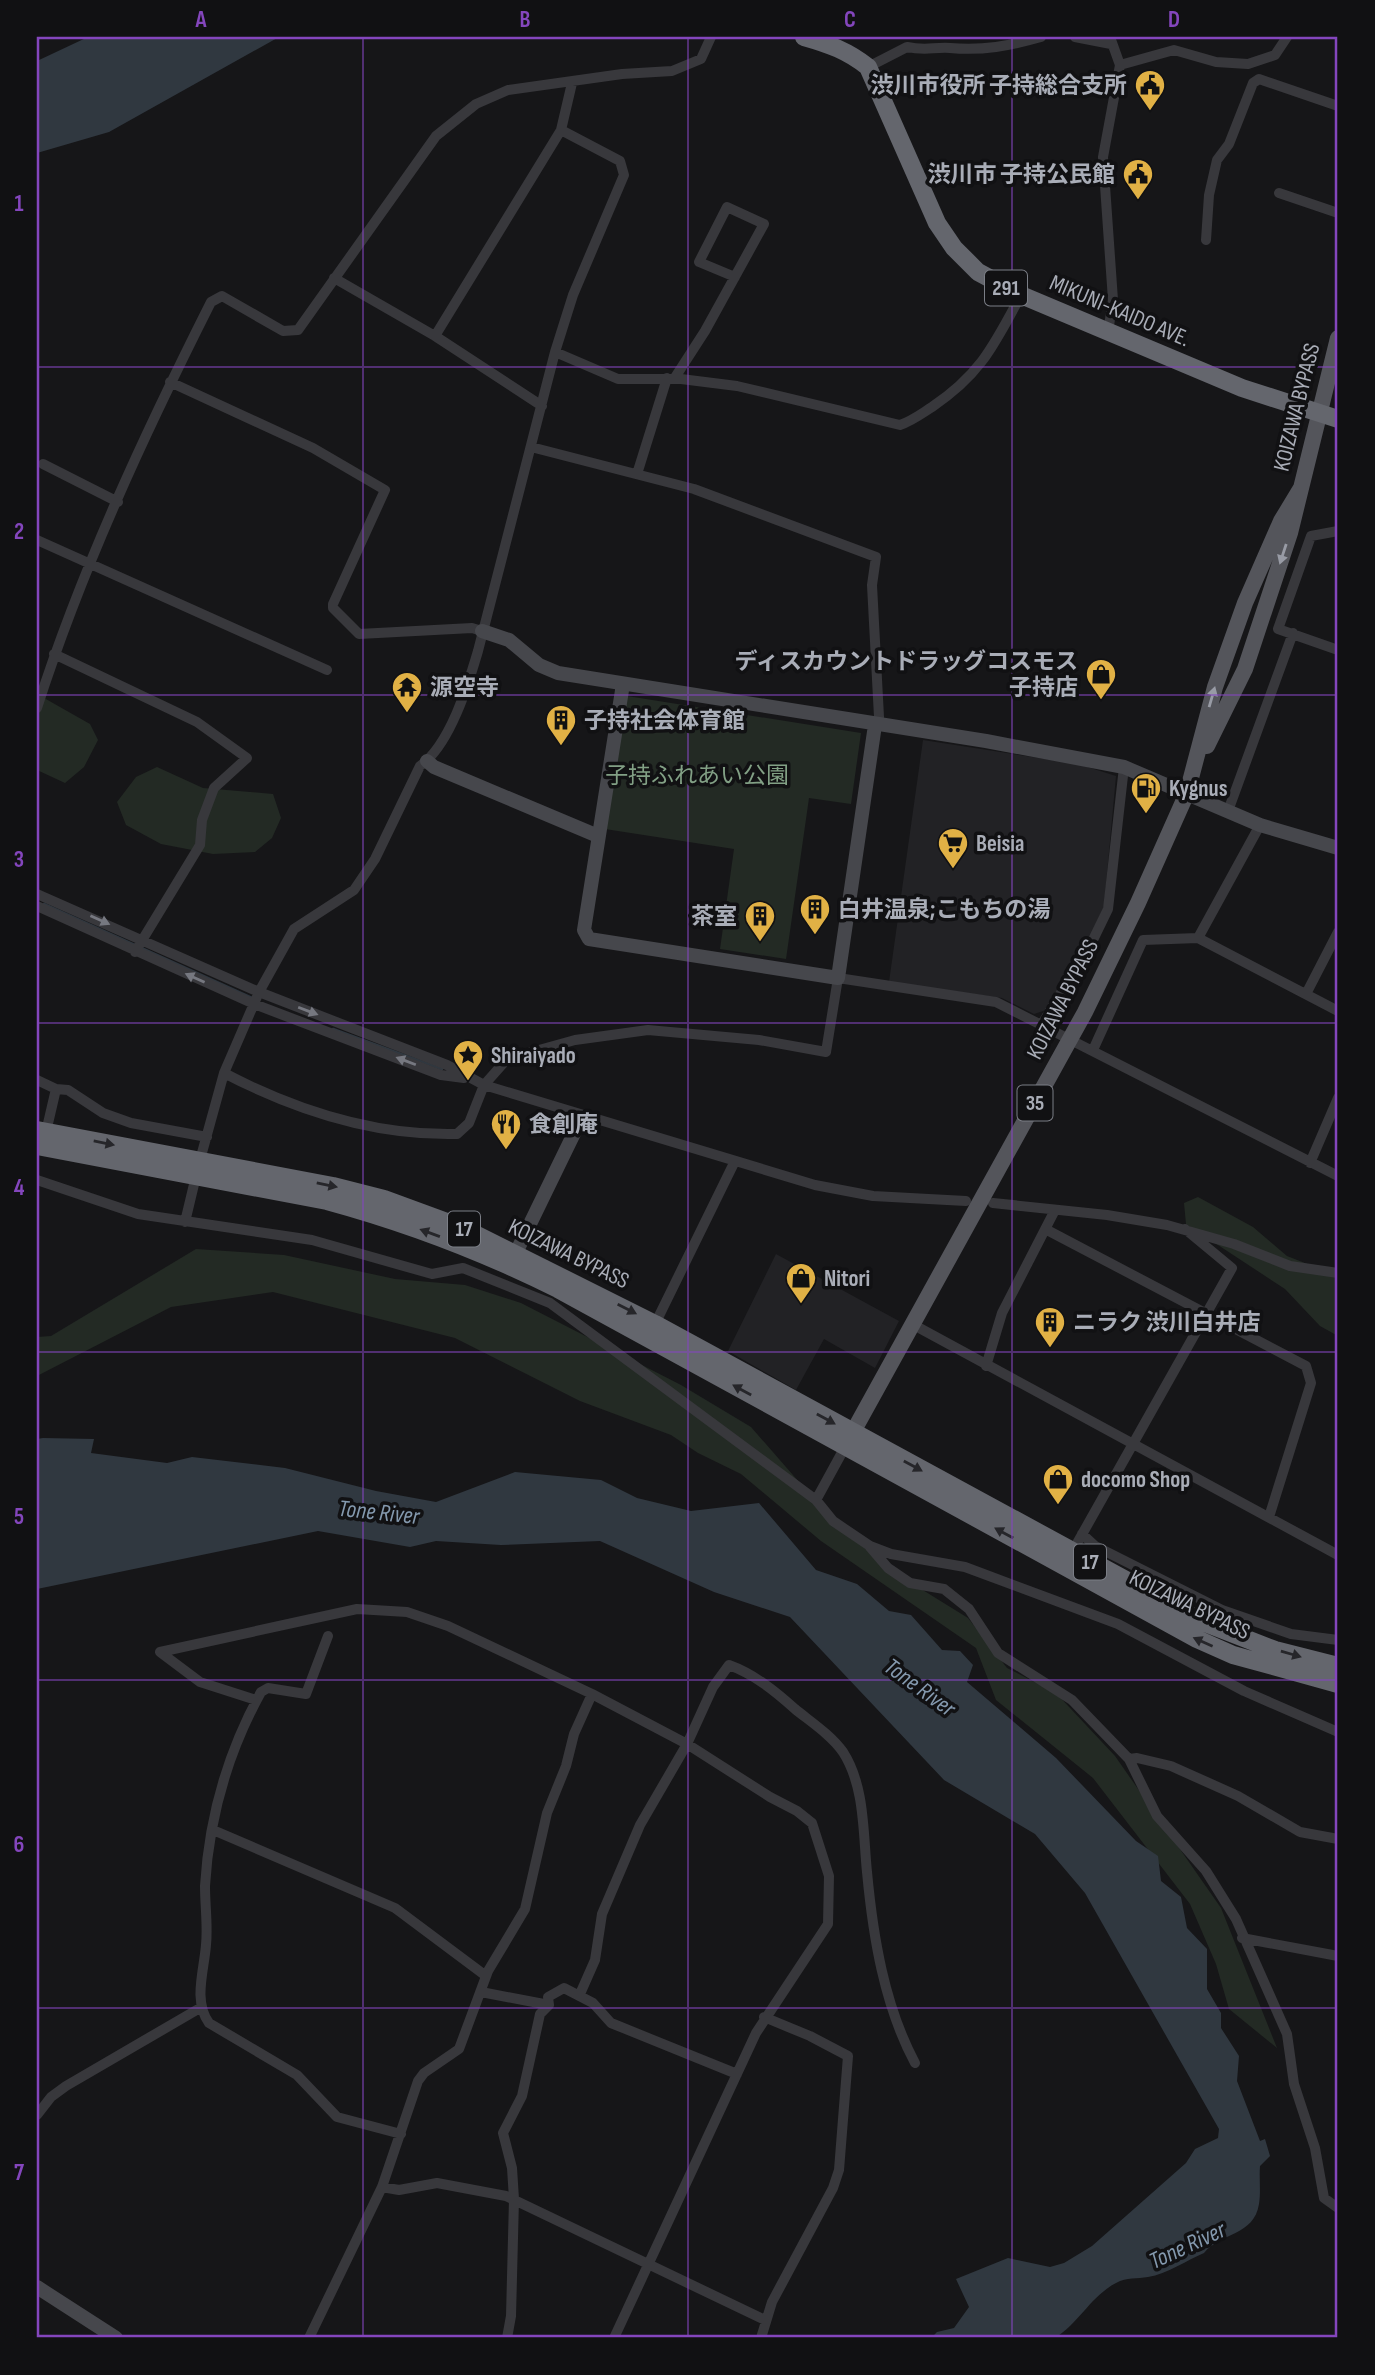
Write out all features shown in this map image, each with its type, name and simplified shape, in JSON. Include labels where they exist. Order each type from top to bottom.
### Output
[{"type":"highway","points":[[804,37],[843,49],[869,67]]},
{"type":"highway","name":"MIKUNI-KAIDO AVE.","points":[[869,67],[937,223],[954,248],[978,272],[1021,295],[1242,388],[1338,419]]},
{"type":"highway","name":"KOIZAWA BYPASS","points":[[39,1139],[198,1168],[375,1214],[512,1259],[655,1324],[849,1440]]},
{"type":"highway","name":"KOIZAWA BYPASS","points":[[512,1259],[1068,1559],[1239,1637],[1338,1666]]},
{"type":"highway","name":"KOIZAWA BYPASS","points":[[1068,1559],[1138,1608],[1233,1655],[1338,1684]]},
{"type":"main road","name":"KOIZAWA BYPASS","points":[[849,1440],[1085,1012],[1187,793],[1197,764],[1215,687],[1245,603],[1281,521],[1301,488],[1338,342]]},
{"type":"street","points":[[37,708],[54,654],[118,502],[170,382],[211,302],[222,296],[291,332],[298,330],[436,136],[476,104],[508,90],[622,74],[672,71],[701,59],[711,37]]},
{"type":"street","points":[[869,67],[907,47],[927,51],[947,48],[987,50],[1041,37]]},
{"type":"street","points":[[1075,37],[1111,40],[1120,65],[1103,158],[1112,299],[1108,332]]},
{"type":"street","points":[[1120,65],[1174,50],[1216,62],[1248,64],[1275,55],[1286,37]]},
{"type":"street","points":[[1206,240],[1209,195],[1217,160],[1229,144],[1253,83],[1259,79],[1338,106]]},
{"type":"street","points":[[435,336],[561,130],[572,83]]},
{"type":"street","points":[[185,1222],[224,1073],[257,999],[294,929],[355,890],[375,859],[420,766],[427,761],[463,699],[555,352],[573,295],[624,175],[620,161],[561,130]]},
{"type":"street","points":[[1279,193],[1338,213]]},
{"type":"street","points":[[637,474],[670,379],[705,331],[764,224],[727,207],[699,262],[735,276]]},
{"type":"street","points":[[334,278],[435,336],[542,406]]},
{"type":"street","points":[[555,352],[618,379],[670,379],[737,386],[900,425],[953,393],[973,376],[1021,295]]},
{"type":"street","points":[[170,382],[313,448],[385,490],[333,604],[333,608],[359,634],[472,628],[509,639],[539,665],[558,673],[986,741],[1124,767],[1260,825],[1338,848]]},
{"type":"street","points":[[224,1073],[269,1097],[303,1109],[383,1128],[457,1134],[464,1129],[484,1085],[506,1059],[575,1040],[648,1030],[759,1040],[826,1052],[875,725],[879,717],[872,585],[876,557],[694,489],[531,447]]},
{"type":"street","points":[[43,464],[118,502]]},
{"type":"street","points":[[1338,531],[1311,536],[1278,629],[1338,650]]},
{"type":"street","points":[[37,540],[327,670]]},
{"type":"street","points":[[1228,811],[1293,633]]},
{"type":"street","points":[[54,654],[197,722],[247,758],[214,788],[202,820],[200,845],[138,945]]},
{"type":"street","points":[[623,684],[584,930],[589,939],[996,1002],[1338,1176]]},
{"type":"street","points":[[427,761],[434,767],[598,836]]},
{"type":"street","points":[[1044,1025],[1087,952],[1108,909],[1124,767]]},
{"type":"street","points":[[1198,938],[1260,825]]},
{"type":"street","points":[[37,894],[138,945],[257,999],[436,1060],[484,1085],[734,1163],[815,1185],[873,1196],[966,1201]]},
{"type":"street","points":[[37,906],[138,945],[257,999]]},
{"type":"street","points":[[1306,994],[1338,932]]},
{"type":"street","points":[[1091,1049],[1143,940],[1198,938],[1338,1011]]},
{"type":"street","points":[[37,1080],[57,1089],[68,1090],[103,1113],[131,1122],[207,1137]]},
{"type":"street","points":[[37,1154],[39,1139],[57,1089]]},
{"type":"street","points":[[1310,1163],[1338,1098]]},
{"type":"street","points":[[512,1259],[582,1117]]},
{"type":"street","points":[[655,1324],[734,1163]]},
{"type":"street","points":[[37,1180],[138,1214],[312,1240],[432,1274],[463,1268],[550,1303],[816,1500],[833,1521],[870,1546],[891,1555],[965,1567],[1118,1624],[1244,1691],[1337,1729]]},
{"type":"street","points":[[993,1203],[1185,1229],[1290,1266],[1338,1273]]},
{"type":"street","points":[[986,1366],[1002,1313],[1055,1210]]},
{"type":"street","points":[[1068,1559],[1232,1268],[1185,1229]]},
{"type":"street","points":[[1046,1230],[1306,1366],[1311,1383],[1269,1517]]},
{"type":"street","points":[[912,1324],[1338,1555]]},
{"type":"street","points":[[816,1500],[849,1440]]},
{"type":"street","points":[[1082,1534],[1094,1546],[1222,1610],[1291,1634],[1338,1640]]},
{"type":"street","points":[[870,1546],[888,1568],[910,1583],[944,1589],[969,1609],[998,1653],[1072,1700],[1129,1759],[1157,1816],[1206,1871],[1236,1919],[1242,1938],[1287,2034],[1294,2084],[1315,2148],[1324,2198],[1338,2208]]},
{"type":"street","points":[[256,1700],[200,1682],[160,1651],[219,1641],[267,1626],[376,1607],[407,1612],[448,1626],[592,1694],[687,1744],[797,1811],[812,1823],[829,1876],[828,1924],[764,2017],[652,2263],[614,2338]]},
{"type":"street","points":[[328,1636],[306,1694],[263,1689],[222,1781],[205,1887],[207,1942],[200,2008],[209,2023],[297,2075],[337,2117],[401,2134]]},
{"type":"street","points":[[580,1994],[594,1960],[602,1914],[640,1825],[687,1744],[713,1687],[729,1665],[754,1676],[842,1752],[855,1782],[862,1814],[876,1941],[891,2006],[902,2038],[915,2063]]},
{"type":"street","points":[[309,2338],[382,2187],[418,2081],[424,2073],[459,2049],[486,1976],[524,1909],[547,1813],[566,1766],[574,1734],[592,1694]]},
{"type":"street","points":[[1129,1759],[1137,1758],[1171,1766],[1238,1796],[1300,1832],[1338,1839]]},
{"type":"street","points":[[213,1830],[395,1908],[486,1976]]},
{"type":"street","points":[[1242,1938],[1338,1956]]},
{"type":"street","points":[[549,2004],[548,1997],[564,1988],[593,2003],[611,2023],[737,2074]]},
{"type":"street","points":[[481,1992],[549,2004]]},
{"type":"street","points":[[507,2338],[511,2316],[514,2199],[512,2168],[503,2133],[522,2096],[537,2039],[540,2014],[549,2004]]},
{"type":"street","points":[[37,2115],[51,2097],[66,2086],[200,2008]]},
{"type":"street","points":[[761,2338],[765,2320],[833,2188],[839,2170],[848,2056],[810,2036],[764,2017]]},
{"type":"street","points":[[382,2187],[399,2190],[437,2183],[514,2199],[638,2261],[652,2263],[765,2320]]},
{"type":"street","points":[[37,2287],[116,2338]]},
{"type":"shaded area","points":[[923,740],[1078,764],[1116,776],[1104,906],[1087,944],[1046,1010],[1034,1014],[1002,998],[889,982]]},
{"type":"shaded area","points":[[776,1254],[899,1321],[875,1368],[824,1339],[796,1390],[728,1351]]},
{"type":"green space","points":[[37,694],[90,724],[98,740],[84,767],[65,783],[37,770]]},
{"type":"green space","name":"子持ふれあい公園","points":[[627,696],[861,733],[851,804],[809,798],[786,959],[720,949],[734,849],[605,829]]},
{"type":"green space","points":[[157,767],[203,788],[273,794],[281,818],[272,838],[255,852],[213,854],[161,844],[126,825],[117,802],[136,777]]},
{"type":"green space","points":[[1198,1197],[1253,1227],[1287,1256],[1338,1276],[1338,1336],[1320,1326],[1285,1289],[1186,1224],[1184,1203]]},
{"type":"green space","points":[[196,1249],[284,1255],[395,1279],[465,1285],[521,1303],[681,1385],[751,1427],[833,1521],[892,1571],[968,1618],[1007,1668],[1056,1693],[1115,1756],[1221,1908],[1277,2048],[1229,2009],[1216,1964],[1190,1904],[1093,1778],[996,1700],[976,1648],[821,1541],[741,1474],[698,1453],[671,1435],[580,1401],[455,1338],[273,1292],[171,1307],[37,1376],[37,1337],[51,1336]]},
{"type":"water","points":[[88,37],[279,37],[109,132],[37,153],[37,61]]},
{"type":"water","name":"Tone River","points":[[37,1439],[94,1439],[91,1453],[167,1463],[192,1457],[285,1468],[376,1491],[436,1502],[515,1472],[601,1480],[637,1498],[691,1511],[759,1503],[816,1570],[857,1584],[889,1611],[911,1615],[942,1650],[960,1651],[973,1665],[967,1682],[1056,1758],[1136,1841],[1158,1856],[1161,1881],[1181,1897],[1187,1928],[1207,1949],[1207,1989],[1221,2013],[1221,2028],[1239,2056],[1237,2081],[1260,2141],[1265,2139],[1270,2156],[1260,2166],[1260,2199],[1251,2222],[1204,2253],[1177,2266],[1144,2278],[1128,2279],[1107,2288],[1055,2338],[931,2338],[937,2332],[954,2328],[969,2307],[956,2279],[1008,2258],[1050,2267],[1064,2263],[1092,2246],[1186,2163],[1195,2149],[1218,2138],[1219,2129],[1085,1893],[1035,1834],[944,1780],[790,1617],[714,1592],[600,1541],[501,1545],[436,1541],[410,1547],[318,1531],[37,1589]]},
{"type":"waterway","points":[[44,904],[252,998]]},
{"type":"waterway","points":[[333,1029],[442,1069]]},
{"type":"place","name":"渋川市役所 子持総合支所","points":[[1150,112]]},
{"type":"place","name":"渋川市 子持公民館","points":[[1138,201]]},
{"type":"place","name":"ディスカウントドラッグコスモス 子持店","points":[[1101,701]]},
{"type":"place","name":"源空寺","points":[[407,714]]},
{"type":"place","name":"子持社会体育館","points":[[561,747]]},
{"type":"place","name":"Kygnus","points":[[1146,815]]},
{"type":"place","name":"Beisia","points":[[953,870]]},
{"type":"place","name":"白井温泉;こもちの湯","points":[[815,936]]},
{"type":"place","name":"茶室","points":[[760,943]]},
{"type":"place","name":"Shiraiyado","points":[[468,1082]]},
{"type":"place","name":"食創庵","points":[[506,1151]]},
{"type":"place","name":"Nitori","points":[[801,1305]]},
{"type":"place","name":"ニラク 渋川白井店","points":[[1050,1349]]},
{"type":"place","name":"docomo Shop","points":[[1058,1506]]}]
